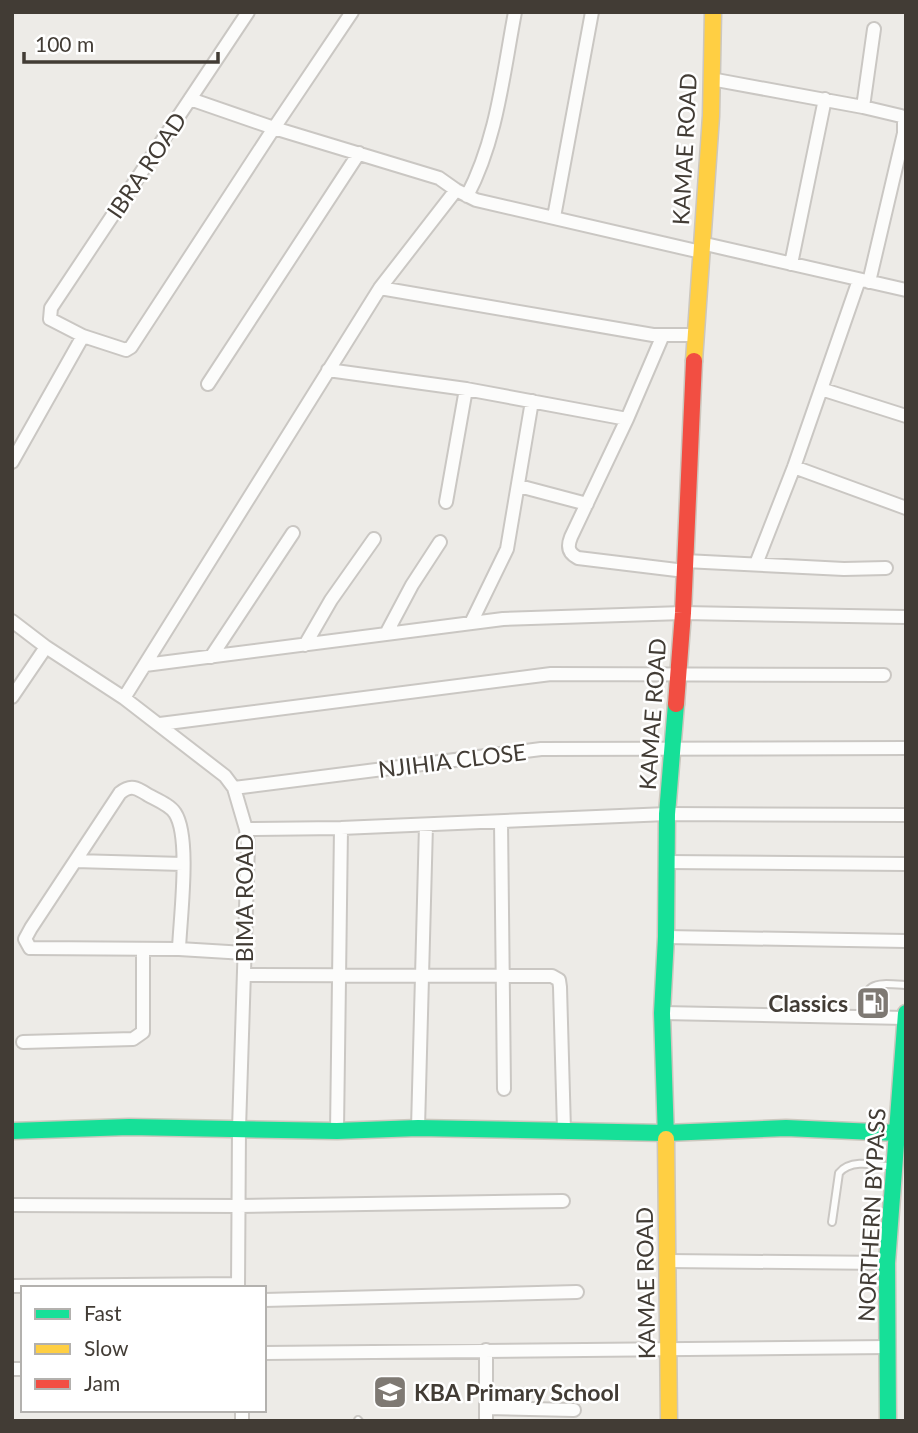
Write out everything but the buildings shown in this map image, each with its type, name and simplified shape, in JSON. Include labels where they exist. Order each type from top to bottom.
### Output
[{"type":"street","name":"IBRA ROAD","points":[[83,336],[51,319],[51,309],[248,12]]},
{"type":"street","points":[[12,461],[83,336],[126,350],[131,347],[352,12]]},
{"type":"street","points":[[124,698],[380,288],[480,172],[487,150],[515,12]]},
{"type":"street","points":[[554,217],[592,12]]},
{"type":"street","name":"KAMAE ROAD","points":[[669,1421],[670,1350],[662,1013],[667,814],[683,614],[713,12]]},
{"type":"street","points":[[863,107],[874,29]]},
{"type":"street","points":[[711,79],[897,114],[905,120],[904,133],[864,281],[756,564]]},
{"type":"street","points":[[190,99],[274,128],[439,178],[462,193],[488,203],[906,290]]},
{"type":"street","points":[[791,264],[824,99]]},
{"type":"street","points":[[208,384],[359,153]]},
{"type":"street","points":[[380,288],[569,321],[663,335],[695,335]]},
{"type":"street","points":[[663,335],[627,419],[570,537],[568,545],[571,554],[578,558],[685,566],[756,564],[844,569],[886,568]]},
{"type":"street","points":[[328,370],[466,389],[627,419]]},
{"type":"street","points":[[446,502],[466,389]]},
{"type":"street","points":[[821,389],[906,416]]},
{"type":"street","points":[[471,623],[507,549],[532,401]]},
{"type":"street","points":[[794,467],[906,509]]},
{"type":"street","points":[[519,486],[587,504]]},
{"type":"street","points":[[211,657],[293,533]]},
{"type":"street","points":[[305,645],[331,600],[374,539]]},
{"type":"street","points":[[386,634],[412,585],[440,542]]},
{"type":"street","points":[[145,665],[503,619],[683,614],[906,617]]},
{"type":"street","name":"BIMA ROAD","points":[[12,621],[46,648],[160,724],[225,776],[234,788],[248,845],[239,1129],[238,1286]]},
{"type":"street","points":[[12,697],[46,648]]},
{"type":"street","points":[[160,724],[551,674],[884,675]]},
{"type":"street","name":"NJIHIA CLOSE","points":[[234,788],[528,750],[906,747]]},
{"type":"street","points":[[178,949],[183,864],[180,820],[173,810],[135,786],[127,788],[120,793],[75,861],[25,939],[26,945],[30,948],[178,949],[245,953]]},
{"type":"street","points":[[246,829],[426,825],[667,814],[906,815]]},
{"type":"street","points":[[501,822],[504,1089]]},
{"type":"street","points":[[418,1128],[426,825]]},
{"type":"street","points":[[337,1131],[341,828]]},
{"type":"street","points":[[75,861],[183,864]]},
{"type":"street","points":[[667,862],[906,864]]},
{"type":"street","points":[[666,937],[906,941]]},
{"type":"street","points":[[23,1042],[133,1039],[138,1036],[143,1032],[144,1024],[143,949]]},
{"type":"street","points":[[244,975],[552,976],[559,981],[564,1130]]},
{"type":"street","points":[[662,1013],[861,1017],[905,1015]]},
{"type":"street","name":"NORTHERN BYPASS","points":[[888,1421],[887,1262],[905,1015]]},
{"type":"street","points":[[12,1131],[129,1127],[337,1131],[418,1128],[666,1133],[786,1128],[897,1133]]},
{"type":"street","points":[[12,1205],[238,1206],[563,1200]]},
{"type":"street","points":[[889,1224],[906,1219]]},
{"type":"street","points":[[668,1261],[887,1262]]},
{"type":"street","points":[[12,1286],[238,1286]]},
{"type":"street","points":[[266,1300],[578,1292]]},
{"type":"street","points":[[266,1353],[888,1347]]},
{"type":"street","points":[[486,1350],[486,1414],[574,1409]]},
{"type":"lane","points":[[861,1017],[863,996],[869,989],[877,984],[906,985]]},
{"type":"lane","points":[[832,1222],[839,1173],[843,1168],[858,1164],[894,1167]]},
{"type":"traffic: fast","points":[[666,1139],[662,1013],[667,814],[676,704]]},
{"type":"traffic: fast","points":[[888,1421],[887,1263],[906,1013]]},
{"type":"traffic: fast","points":[[12,1131],[129,1127],[337,1131],[418,1128],[666,1133],[786,1128],[897,1133]]},
{"type":"traffic: slow","points":[[694,361],[711,116],[713,12]]},
{"type":"traffic: slow","points":[[666,1139],[669,1421]]},
{"type":"traffic: jam","points":[[676,704],[683,613],[694,361]]},
{"type":"place","name":"Classics","points":[[873,1003]]},
{"type":"place","name":"KBA Primary School","points":[[390,1392]]}]
